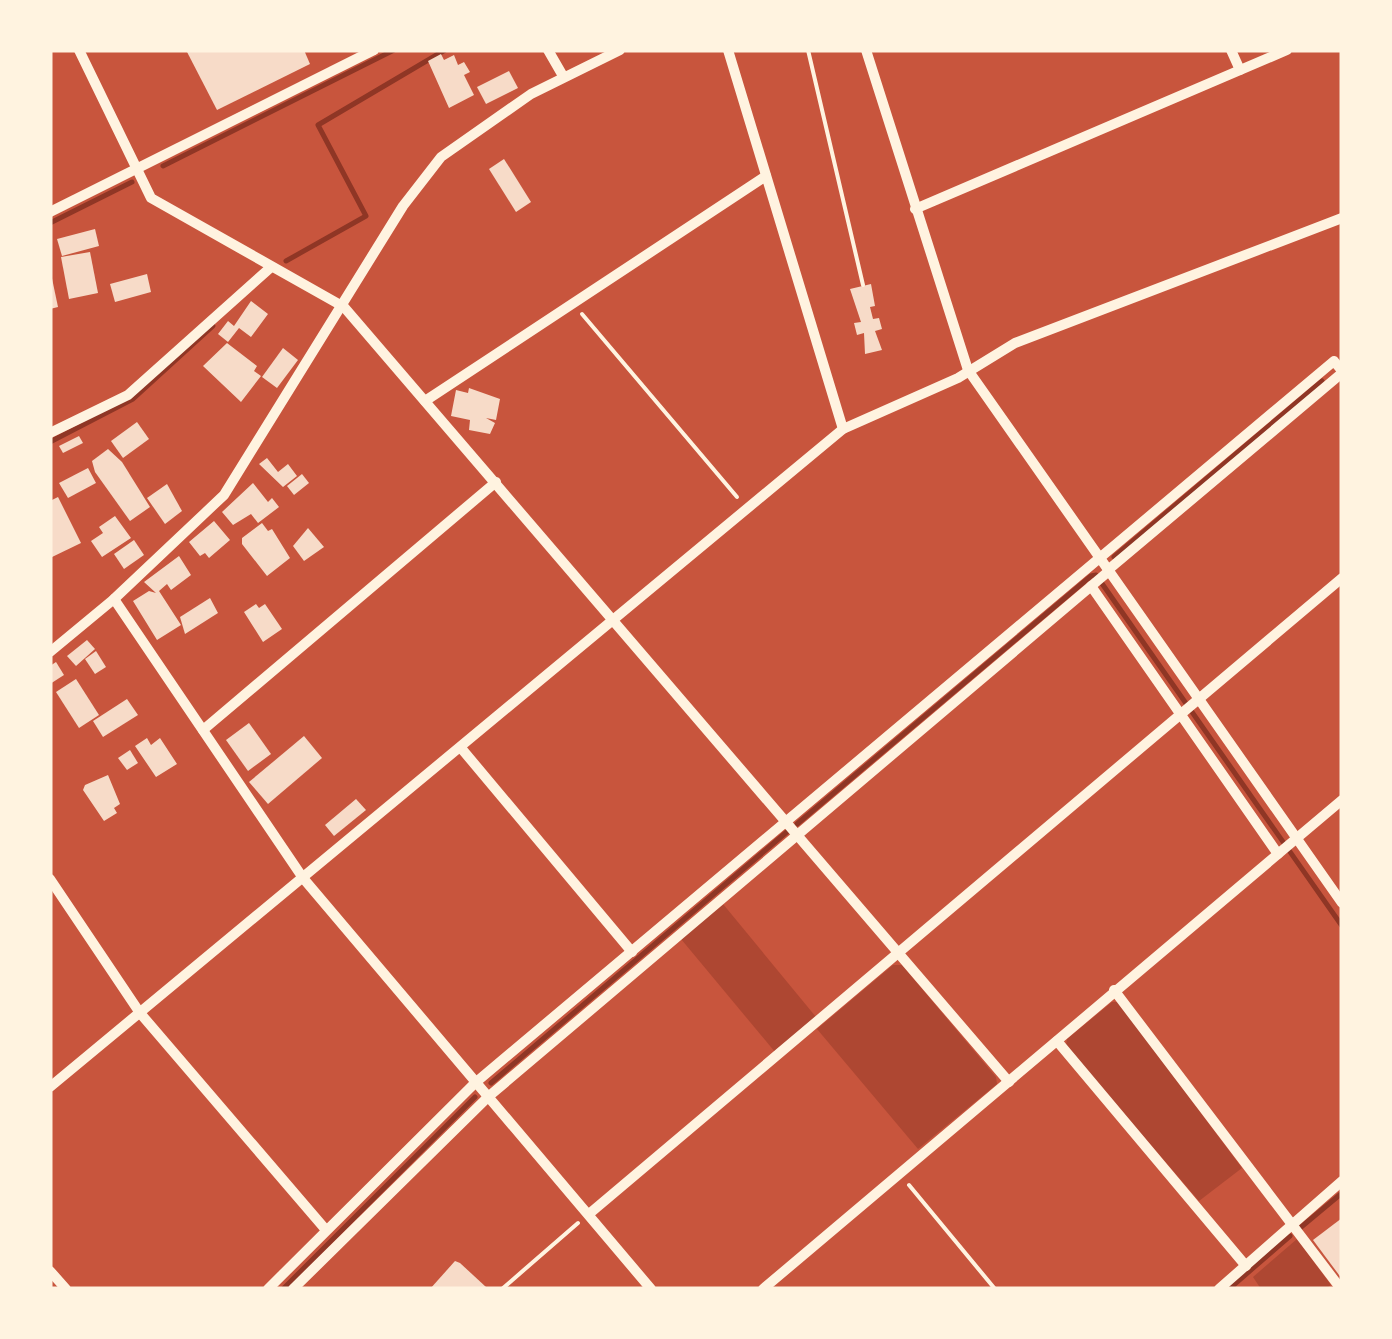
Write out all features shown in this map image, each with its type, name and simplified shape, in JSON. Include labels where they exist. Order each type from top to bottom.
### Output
[{"type":"street","points":[[78,50],[151,198],[344,307],[1009,1082]]},
{"type":"street","points":[[50,212],[374,50]]},
{"type":"street","points":[[548,50],[563,76]]},
{"type":"street","points":[[50,652],[114,599],[224,495],[344,307],[403,206],[440,157],[476,129],[563,76],[620,50]]},
{"type":"street","points":[[728,50],[843,429]]},
{"type":"street","points":[[866,50],[968,370],[1101,574],[1182,712],[1280,853]]},
{"type":"street","points":[[1232,50],[1240,70]]},
{"type":"street","points":[[915,209],[1287,50]]},
{"type":"street","points":[[426,401],[766,176]]},
{"type":"street","points":[[50,1088],[843,429],[968,370],[1016,342],[1342,218]]},
{"type":"street","points":[[50,433],[128,394],[270,268]]},
{"type":"street","points":[[292,1289],[488,1097],[1101,574],[1334,361],[1342,372]]},
{"type":"street","points":[[203,730],[496,482]]},
{"type":"street","points":[[1101,574],[1342,902]]},
{"type":"street","points":[[268,1289],[475,1083],[786,821],[1101,574]]},
{"type":"street","points":[[589,1214],[1342,578]]},
{"type":"street","points":[[114,599],[302,878],[651,1289]]},
{"type":"street","points":[[462,748],[632,952]]},
{"type":"street","points":[[763,1289],[1342,800]]},
{"type":"street","points":[[50,880],[140,1013],[326,1230]]},
{"type":"street","points":[[1114,990],[1341,1289]]},
{"type":"street","points":[[1057,1041],[1246,1266]]},
{"type":"street","points":[[1219,1289],[1290,1222],[1342,1181]]},
{"type":"street","points":[[50,1271],[66,1289]]},
{"type":"path","points":[[808,50],[863,285]]},
{"type":"path","points":[[572,303],[747,509]]},
{"type":"path","points":[[899,1174],[996,1289]]},
{"type":"path","points":[[502,1289],[589,1214]]},
{"type":"shaded area","points":[[723,904],[816,1017],[775,1052],[681,939]]},
{"type":"shaded area","points":[[893,965],[902,965],[996,1077],[997,1084],[918,1149],[817,1029]]},
{"type":"shaded area","points":[[1112,1002],[1118,1002],[1242,1168],[1199,1201],[1066,1046],[1067,1039]]},
{"type":"shaded area","points":[[1297,1239],[1331,1285],[1325,1289],[1261,1289],[1253,1277]]},
{"type":"building","points":[[186,50],[304,50],[310,64],[217,110]]},
{"type":"building","points":[[441,54],[444,60],[454,55],[458,65],[464,62],[470,72],[464,75],[474,95],[449,108],[428,61]]},
{"type":"building","points":[[509,71],[518,88],[486,104],[477,87]]},
{"type":"building","points":[[504,159],[531,202],[516,212],[489,169]]},
{"type":"building","points":[[95,229],[99,246],[62,256],[57,239]]},
{"type":"building","points":[[90,252],[98,293],[69,299],[61,257]]},
{"type":"building","points":[[50,269],[58,307],[50,309]]},
{"type":"building","points":[[147,274],[151,292],[115,302],[110,284]]},
{"type":"building","points":[[871,284],[875,306],[870,307],[873,319],[879,318],[882,329],[875,331],[882,350],[865,354],[864,333],[857,335],[854,323],[861,322],[850,289]]},
{"type":"building","points":[[251,301],[268,314],[251,337],[239,328],[228,342],[218,334],[228,321],[234,326]]},
{"type":"building","points":[[227,343],[257,366],[254,371],[261,376],[241,402],[203,366]]},
{"type":"building","points":[[283,348],[298,360],[277,388],[262,377]]},
{"type":"building","points":[[469,388],[500,399],[496,420],[486,418],[495,423],[490,434],[469,430],[470,420],[451,416],[456,390],[468,393]]},
{"type":"building","points":[[137,422],[149,439],[123,458],[111,441]]},
{"type":"building","points":[[79,436],[83,443],[63,453],[59,446]]},
{"type":"building","points":[[108,449],[122,462],[150,507],[130,521],[95,472],[92,461]]},
{"type":"building","points":[[267,458],[278,472],[288,464],[297,476],[283,487],[259,464]]},
{"type":"building","points":[[88,468],[96,483],[68,498],[59,483]]},
{"type":"building","points":[[302,474],[309,483],[294,495],[287,486]]},
{"type":"building","points":[[253,483],[268,502],[272,498],[279,507],[258,523],[251,514],[233,525],[222,512]]},
{"type":"building","points":[[167,484],[182,511],[165,524],[147,498]]},
{"type":"building","points":[[58,497],[81,543],[50,558],[50,501]]},
{"type":"building","points":[[115,516],[131,538],[102,557],[91,541],[103,533],[99,527]]},
{"type":"building","points":[[214,521],[230,540],[209,558],[205,553],[200,556],[189,542]]},
{"type":"building","points":[[262,523],[268,531],[272,529],[290,558],[267,576],[242,544],[242,538]]},
{"type":"building","points":[[308,528],[324,547],[304,561],[293,546]]},
{"type":"building","points":[[134,540],[144,555],[124,569],[114,554]]},
{"type":"building","points":[[179,556],[191,575],[171,590],[167,584],[159,591],[181,625],[157,640],[133,601],[149,591],[156,593],[144,582]]},
{"type":"building","points":[[210,598],[218,613],[185,634],[180,617]]},
{"type":"building","points":[[256,604],[259,608],[265,604],[282,629],[263,642],[244,612]]},
{"type":"building","points":[[87,640],[95,649],[76,666],[67,656]]},
{"type":"building","points":[[96,651],[106,667],[95,674],[85,659]]},
{"type":"building","points":[[56,662],[64,675],[50,684],[50,666]]},
{"type":"building","points":[[76,679],[99,715],[79,728],[56,692]]},
{"type":"building","points":[[127,699],[138,715],[103,737],[93,721]]},
{"type":"building","points":[[249,723],[271,754],[248,771],[226,740]]},
{"type":"building","points":[[304,736],[322,758],[268,804],[249,782]]},
{"type":"building","points":[[147,738],[151,745],[160,738],[177,764],[156,777],[135,746]]},
{"type":"building","points":[[130,750],[138,763],[127,770],[118,758]]},
{"type":"building","points":[[108,775],[120,804],[114,808],[117,813],[104,821],[83,790],[85,785]]},
{"type":"building","points":[[356,799],[366,810],[334,836],[325,825]]},
{"type":"building","points":[[1342,1218],[1342,1279],[1313,1240]]},
{"type":"building","points":[[455,1261],[460,1263],[486,1287],[430,1289]]},
{"type":"waterway","points":[[163,166],[394,50]]},
{"type":"waterway","points":[[286,261],[366,216],[318,125],[445,50]]},
{"type":"waterway","points":[[50,223],[132,182]]},
{"type":"waterway","points":[[50,442],[133,399],[213,326]]},
{"type":"waterway","points":[[1114,557],[1322,381]]},
{"type":"waterway","points":[[797,824],[1096,575],[1342,926]]},
{"type":"waterway","points":[[491,1083],[788,831]]},
{"type":"waterway","points":[[283,1289],[475,1097]]},
{"type":"waterway","points":[[1300,1228],[1342,1193]]},
{"type":"waterway","points":[[1229,1289],[1290,1236]]}]
